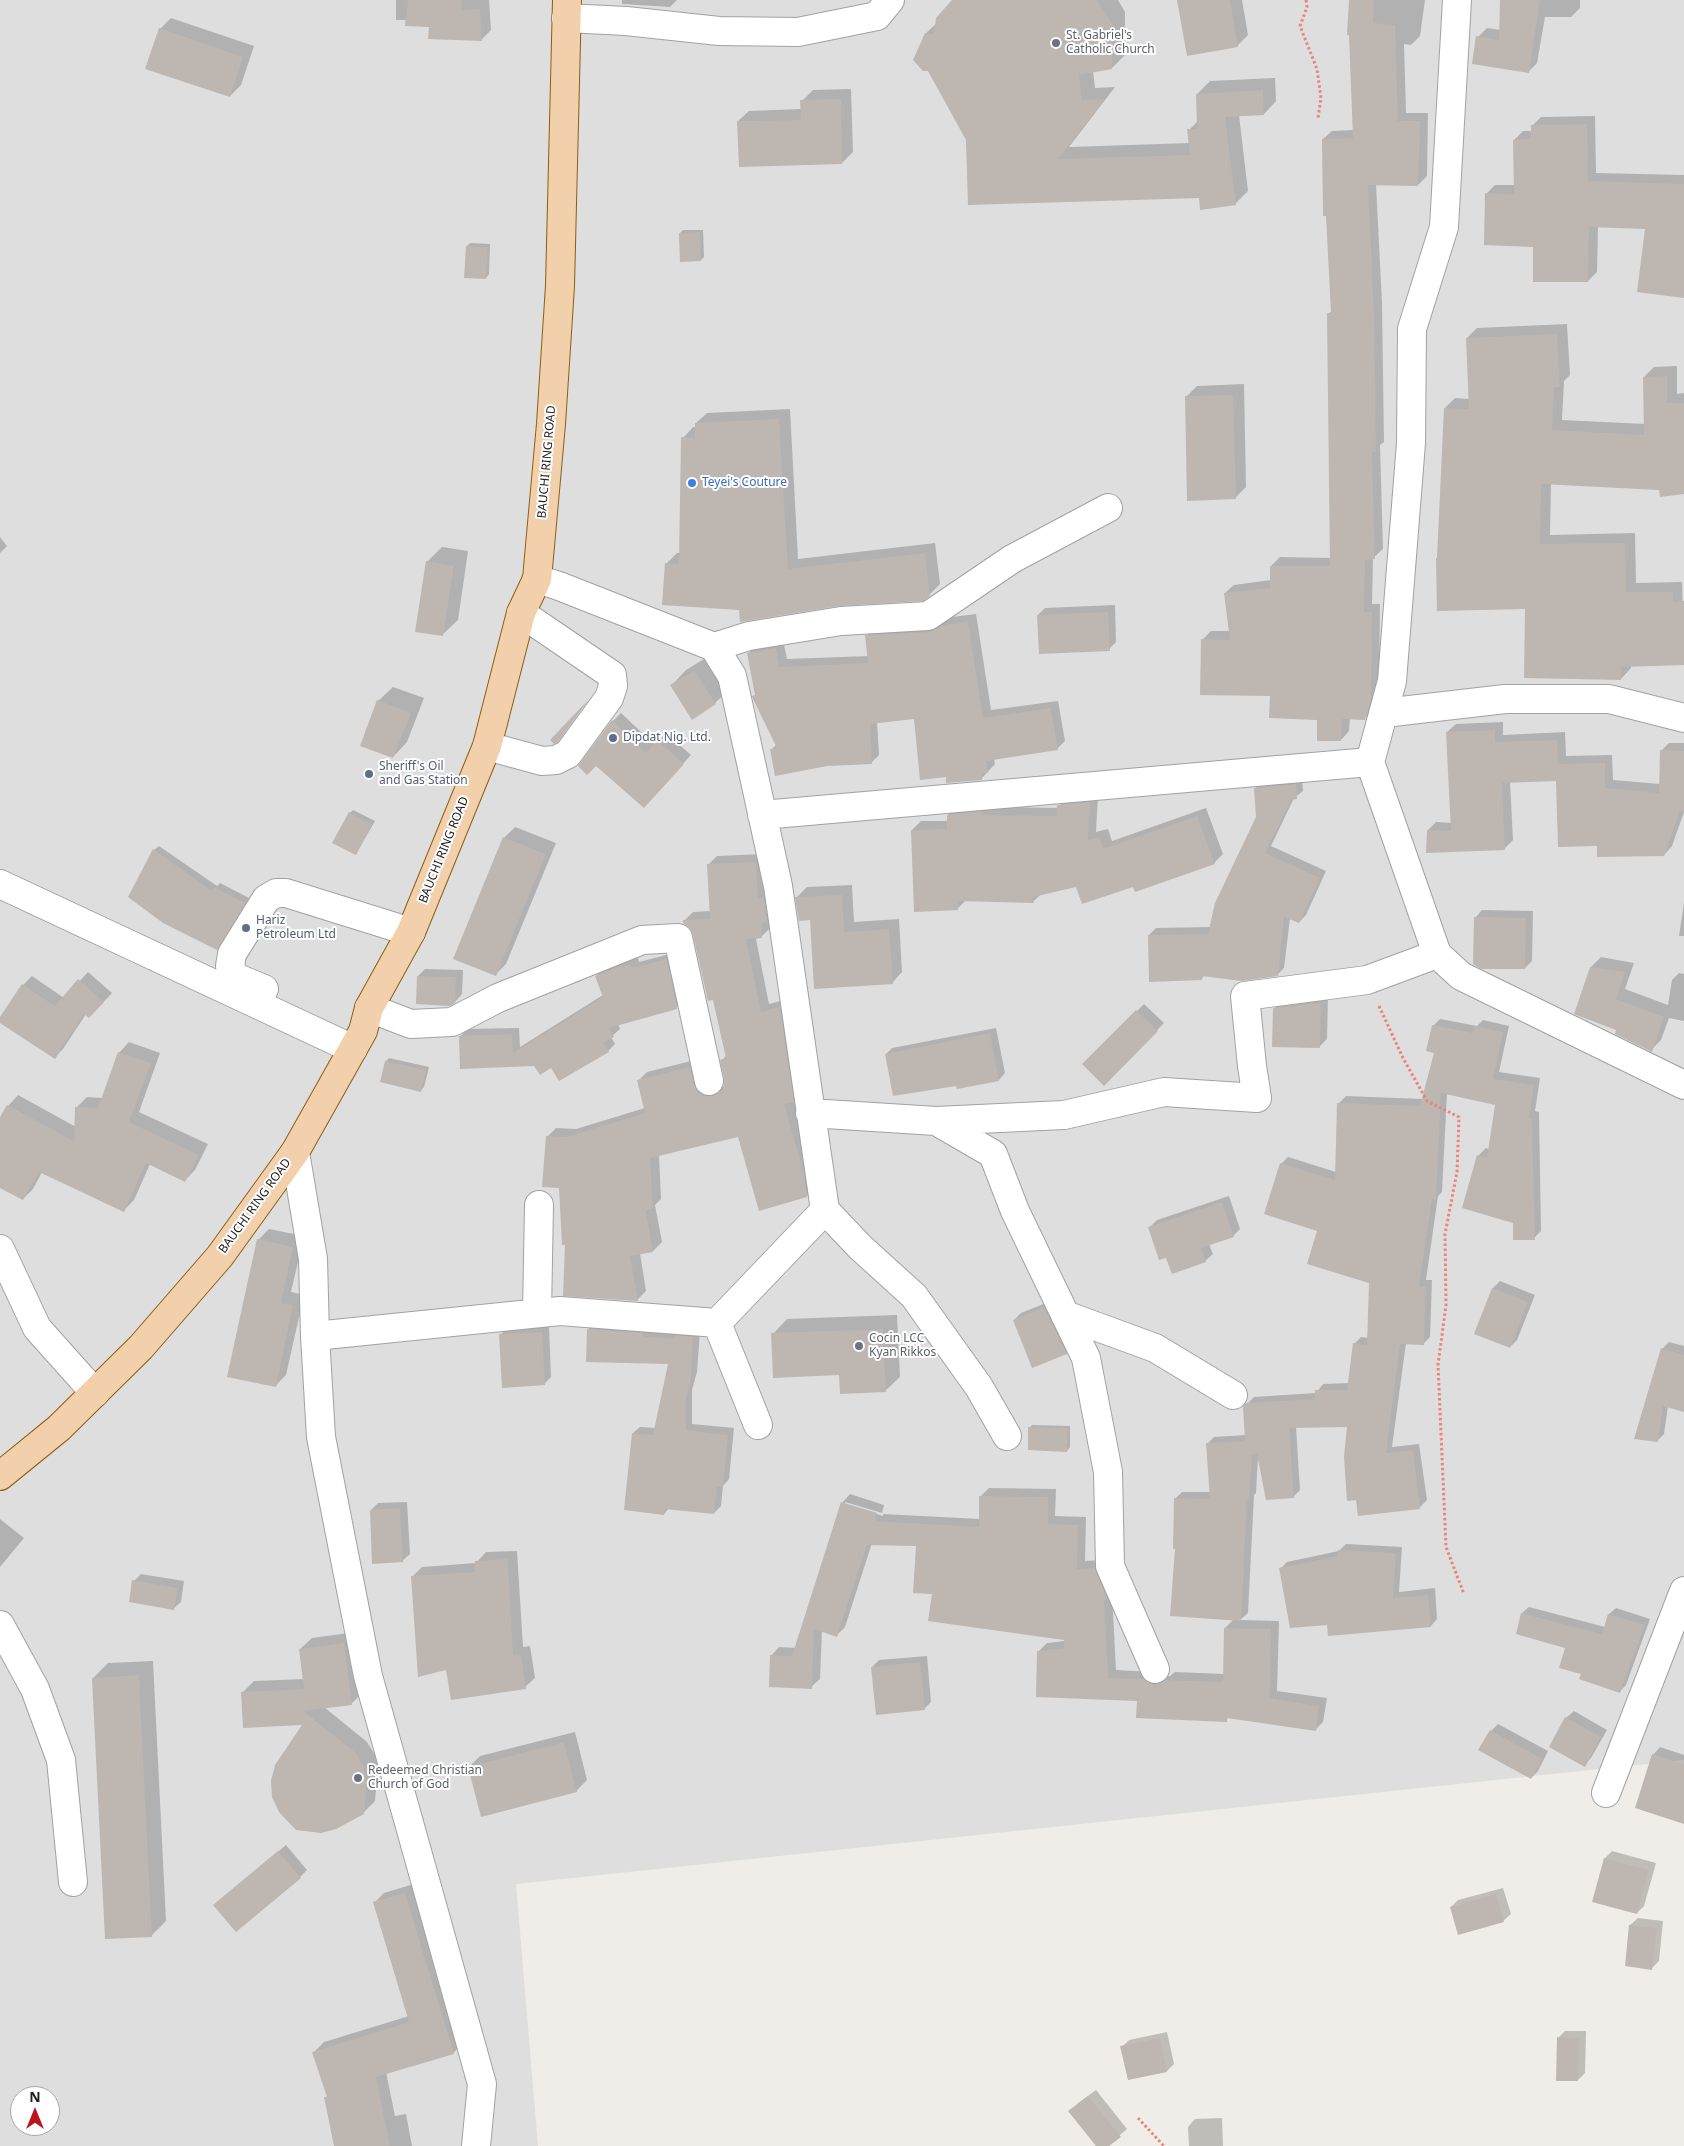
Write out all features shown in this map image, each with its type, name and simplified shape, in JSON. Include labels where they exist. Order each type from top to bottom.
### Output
[{"type":"main road","name":"BAUCHI RING ROAD","points":[[0,1476],[59,1428],[141,1347],[220,1256],[295,1152],[362,1029],[411,932],[487,746],[522,613],[537,579],[552,424],[559,296],[567,9]]},
{"type":"street","points":[[567,9],[626,21],[718,31],[798,32],[877,16],[890,0]]},
{"type":"street","points":[[1456,0],[1444,227],[1412,329],[1411,443],[1392,681],[1370,762],[1437,954],[1461,976],[1684,1085]]},
{"type":"street","points":[[714,647],[750,636],[841,621],[928,616],[1012,559],[1108,508]]},
{"type":"street","points":[[537,579],[714,647],[732,676],[778,886],[825,1210],[860,1247],[914,1296],[979,1387],[1007,1436]]},
{"type":"street","points":[[487,746],[542,761],[556,760],[568,754],[609,698],[613,686],[612,675],[522,613]]},
{"type":"street","points":[[1384,713],[1504,699],[1609,699],[1684,718]]},
{"type":"street","points":[[762,815],[1370,762]]},
{"type":"street","points":[[0,884],[362,1029],[452,1022],[498,998],[642,940],[678,938],[709,1081]]},
{"type":"street","points":[[362,1029],[235,977],[230,966],[232,954],[266,899],[276,893],[286,893],[411,932]]},
{"type":"street","points":[[810,1113],[936,1121],[1064,1115],[1164,1092],[1257,1098],[1245,996],[1368,980],[1437,954]]},
{"type":"street","points":[[936,1121],[993,1154],[1015,1211],[1086,1358],[1108,1472],[1110,1566],[1155,1669]]},
{"type":"street","points":[[295,1152],[313,1259],[321,1436],[368,1676],[482,2084],[476,2146]]},
{"type":"street","points":[[537,1313],[539,1205]]},
{"type":"street","points":[[717,1323],[825,1210]]},
{"type":"street","points":[[0,1249],[37,1328],[95,1393]]},
{"type":"street","points":[[315,1336],[560,1311],[717,1323]]},
{"type":"street","points":[[1065,1315],[1155,1348],[1233,1395]]},
{"type":"street","points":[[717,1323],[758,1425]]},
{"type":"street","points":[[1606,1793],[1684,1591]]},
{"type":"street","points":[[0,1625],[35,1689],[61,1760],[72,1882]]},
{"type":"path","points":[[1306,0],[1306,7],[1300,26],[1316,69],[1321,98],[1318,118]]},
{"type":"path","points":[[1368,980],[1403,1058],[1427,1101],[1459,1117],[1457,1172],[1445,1234],[1446,1306],[1438,1366],[1446,1546],[1464,1594]]},
{"type":"path","points":[[1138,2118],[1164,2146]]},
{"type":"shaded area","points":[[0,0],[1684,0],[1684,1760],[516,1884],[538,2146],[0,2146]]},
{"type":"building","points":[[408,0],[462,0],[462,10],[480,9],[482,41],[428,39],[429,27],[405,26]]},
{"type":"building","points":[[952,0],[1097,0],[1113,25],[1112,69],[1079,75],[1082,100],[1105,99],[1058,159],[1190,155],[1187,129],[1197,129],[1196,94],[1263,90],[1264,115],[1225,117],[1236,205],[1200,210],[1199,198],[968,205],[966,140],[928,71],[923,71],[913,60],[925,33],[934,34],[936,18]]},
{"type":"building","points":[[1177,0],[1230,0],[1238,47],[1187,56]]},
{"type":"building","points":[[1349,0],[1374,0],[1373,23],[1395,25],[1398,121],[1420,121],[1418,186],[1368,185],[1374,313],[1376,452],[1372,452],[1375,559],[1365,560],[1364,612],[1372,612],[1371,700],[1365,720],[1342,719],[1341,741],[1317,741],[1317,720],[1269,718],[1270,696],[1200,695],[1201,639],[1230,640],[1224,593],[1270,588],[1270,566],[1330,566],[1327,313],[1331,313],[1326,216],[1323,216],[1322,139],[1353,138],[1349,35],[1347,35]]},
{"type":"building","points":[[1500,0],[1540,0],[1529,73],[1472,64],[1476,36],[1499,40]]},
{"type":"building","points":[[159,28],[243,57],[230,97],[145,69]]},
{"type":"building","points":[[841,99],[842,164],[739,167],[737,121],[801,120],[800,100]]},
{"type":"building","points":[[1587,124],[1588,181],[1684,184],[1684,298],[1637,292],[1645,229],[1589,227],[1588,282],[1533,282],[1533,247],[1484,245],[1485,193],[1514,194],[1513,140],[1531,139],[1531,125]]},
{"type":"building","points":[[700,232],[701,261],[680,262],[679,233]]},
{"type":"building","points":[[466,246],[488,247],[486,279],[464,278]]},
{"type":"building","points":[[1557,334],[1560,387],[1554,387],[1552,430],[1644,435],[1643,377],[1667,376],[1667,403],[1684,403],[1684,494],[1660,497],[1659,490],[1541,484],[1540,544],[1625,543],[1626,592],[1673,592],[1673,602],[1684,601],[1684,665],[1621,667],[1621,680],[1524,678],[1525,609],[1437,611],[1436,558],[1444,408],[1469,409],[1466,338]]},
{"type":"building","points":[[1233,395],[1236,499],[1187,501],[1185,396]]},
{"type":"building","points":[[779,419],[788,569],[925,553],[930,596],[923,601],[839,606],[740,622],[739,610],[662,605],[665,563],[679,564],[681,437],[695,438],[695,423]]},
{"type":"building","points":[[426,561],[454,566],[443,636],[415,632]]},
{"type":"building","points":[[1108,612],[1110,651],[1039,654],[1037,615]]},
{"type":"building","points":[[968,621],[983,718],[1051,708],[1058,750],[986,761],[988,773],[982,773],[982,780],[946,783],[946,777],[920,780],[914,719],[870,724],[872,764],[827,766],[775,776],[770,749],[777,748],[752,696],[755,695],[747,653],[776,648],[779,667],[868,663],[865,635],[929,632],[943,625]]},
{"type":"building","points":[[694,670],[716,704],[692,720],[670,685]]},
{"type":"building","points":[[589,699],[558,742],[554,744],[550,740]]},
{"type":"building","points":[[377,700],[411,713],[393,758],[360,746]]},
{"type":"building","points":[[612,720],[646,753],[657,740],[684,764],[644,808],[596,766],[587,775],[578,766]]},
{"type":"building","points":[[1495,730],[1495,742],[1557,740],[1558,764],[1605,763],[1605,788],[1659,793],[1660,750],[1684,751],[1684,812],[1680,811],[1664,856],[1597,857],[1597,846],[1558,847],[1556,781],[1502,783],[1505,850],[1426,853],[1427,830],[1451,831],[1446,732]]},
{"type":"building","points":[[1296,784],[1297,799],[1291,800],[1265,853],[1320,878],[1299,923],[1284,917],[1278,976],[1242,981],[1202,976],[1202,980],[1149,982],[1148,935],[1208,934],[1215,903],[1256,817],[1254,788]]},
{"type":"building","points":[[1090,802],[1088,840],[1100,837],[1103,849],[1197,816],[1215,864],[1135,892],[1133,887],[1082,904],[1076,887],[1033,897],[1034,903],[958,901],[958,910],[914,912],[911,830],[947,829],[947,815],[982,811],[983,815],[1056,816],[1057,805]]},
{"type":"building","points":[[349,812],[372,824],[356,855],[332,843]]},
{"type":"building","points":[[503,837],[546,854],[496,976],[453,959]]},
{"type":"building","points":[[153,849],[212,891],[214,887],[245,903],[217,950],[163,923],[128,897]]},
{"type":"building","points":[[756,862],[758,899],[764,898],[767,922],[761,923],[762,938],[746,939],[761,1012],[780,1007],[794,1102],[784,1104],[804,1173],[807,1197],[759,1211],[738,1137],[650,1158],[653,1209],[646,1210],[653,1252],[630,1256],[638,1301],[563,1296],[565,1245],[562,1245],[559,1188],[542,1187],[546,1136],[566,1137],[645,1113],[637,1080],[690,1067],[698,1092],[704,1096],[712,1096],[720,1092],[724,1086],[724,1078],[720,1060],[726,1058],[713,1000],[708,1001],[693,935],[690,928],[683,923],[683,920],[710,919],[707,864]]},
{"type":"building","points":[[842,895],[844,932],[889,929],[893,984],[814,989],[810,920],[799,921],[795,897]]},
{"type":"building","points":[[1474,917],[1526,918],[1525,969],[1481,969],[1473,964]]},
{"type":"building","points":[[667,959],[677,1009],[609,1028],[614,1037],[603,1043],[609,1052],[559,1081],[551,1068],[540,1075],[534,1066],[460,1069],[459,1036],[512,1034],[513,1053],[603,997],[595,976],[618,967],[631,964],[632,968]]},
{"type":"building","points":[[1590,967],[1625,972],[1616,999],[1664,1017],[1652,1052],[1615,1034],[1616,1030],[1574,1014]]},
{"type":"building","points":[[417,976],[456,977],[455,1003],[450,1006],[416,1004]]},
{"type":"building","points":[[78,979],[104,1002],[89,1018],[84,1014],[55,1059],[0,1023],[0,1017],[22,984],[55,1006]]},
{"type":"building","points":[[1321,1003],[1320,1048],[1272,1047],[1273,1008]]},
{"type":"building","points":[[1136,1010],[1158,1031],[1104,1086],[1082,1064]]},
{"type":"building","points":[[1432,1025],[1473,1033],[1475,1026],[1503,1032],[1493,1079],[1534,1085],[1529,1118],[1532,1119],[1535,1240],[1513,1240],[1513,1223],[1462,1208],[1477,1155],[1487,1158],[1495,1105],[1441,1093],[1436,1200],[1432,1199],[1419,1286],[1426,1287],[1424,1345],[1400,1344],[1386,1453],[1413,1450],[1420,1509],[1358,1516],[1356,1500],[1347,1501],[1344,1457],[1347,1427],[1289,1428],[1294,1498],[1266,1500],[1257,1454],[1252,1454],[1249,1501],[1247,1502],[1241,1621],[1170,1616],[1175,1549],[1173,1549],[1174,1498],[1210,1499],[1206,1443],[1245,1441],[1243,1406],[1246,1403],[1315,1399],[1315,1390],[1347,1390],[1353,1343],[1367,1345],[1369,1283],[1307,1264],[1317,1231],[1264,1214],[1280,1163],[1335,1180],[1337,1103],[1420,1106],[1434,1053],[1426,1051]]},
{"type":"building","points":[[990,1033],[999,1081],[957,1089],[956,1086],[893,1096],[885,1054]]},
{"type":"building","points":[[118,1052],[151,1063],[129,1122],[199,1155],[185,1182],[146,1163],[124,1212],[39,1172],[23,1200],[0,1188],[0,1117],[7,1105],[74,1141],[75,1107],[98,1108]]},
{"type":"building","points":[[385,1061],[426,1070],[421,1092],[380,1082]]},
{"type":"building","points":[[1222,1202],[1234,1237],[1201,1248],[1206,1262],[1172,1274],[1166,1258],[1159,1260],[1148,1227]]},
{"type":"building","points":[[257,1239],[293,1247],[281,1303],[293,1305],[276,1387],[227,1377]]},
{"type":"building","points":[[1492,1288],[1528,1302],[1510,1348],[1474,1334]]},
{"type":"building","points":[[1044,1307],[1067,1354],[1032,1368],[1013,1320]]},
{"type":"building","points":[[587,1329],[643,1333],[644,1337],[674,1338],[675,1335],[693,1337],[691,1380],[686,1398],[686,1430],[728,1435],[723,1487],[717,1487],[714,1514],[665,1509],[664,1515],[624,1510],[632,1433],[653,1435],[668,1364],[586,1362]]},
{"type":"building","points":[[883,1329],[886,1392],[840,1394],[839,1375],[773,1378],[771,1333]]},
{"type":"building","points":[[542,1332],[545,1385],[502,1388],[499,1334]]},
{"type":"building","points":[[1661,1348],[1684,1355],[1684,1412],[1663,1406],[1658,1442],[1634,1439]]},
{"type":"building","points":[[1028,1427],[1068,1428],[1067,1452],[1028,1450]]},
{"type":"building","points":[[979,1496],[1048,1497],[1048,1524],[1078,1525],[1077,1569],[1095,1568],[1107,1600],[1104,1600],[1108,1678],[1144,1679],[1154,1685],[1166,1680],[1223,1682],[1224,1628],[1271,1629],[1270,1698],[1319,1706],[1316,1731],[1227,1718],[1227,1722],[1136,1718],[1137,1701],[1036,1697],[1037,1651],[1064,1648],[1064,1640],[928,1621],[932,1594],[913,1593],[916,1546],[867,1545],[837,1637],[814,1629],[812,1689],[769,1687],[770,1655],[792,1656],[841,1502],[877,1513],[875,1521],[979,1527]]},
{"type":"building","points":[[400,1508],[403,1562],[372,1564],[370,1510]]},
{"type":"building","points":[[1338,1550],[1396,1553],[1393,1598],[1428,1595],[1431,1627],[1328,1636],[1327,1625],[1290,1628],[1279,1568],[1338,1556]]},
{"type":"building","points":[[508,1559],[513,1656],[521,1655],[526,1689],[451,1700],[446,1670],[418,1677],[411,1576],[475,1572],[475,1561]]},
{"type":"building","points":[[132,1580],[178,1588],[174,1610],[129,1602]]},
{"type":"building","points":[[1521,1613],[1602,1634],[1608,1614],[1645,1625],[1620,1693],[1579,1679],[1581,1674],[1559,1668],[1565,1648],[1516,1634]]},
{"type":"building","points":[[344,1643],[352,1705],[303,1711],[356,1753],[363,1766],[367,1781],[364,1814],[336,1829],[321,1833],[296,1830],[279,1812],[272,1797],[271,1781],[275,1765],[302,1725],[243,1728],[241,1692],[304,1689],[299,1649]]},
{"type":"building","points":[[920,1662],[925,1710],[876,1715],[871,1667]]},
{"type":"building","points":[[139,1675],[152,1937],[105,1939],[92,1678]]},
{"type":"building","points":[[1565,1717],[1601,1737],[1585,1767],[1549,1747]]},
{"type":"building","points":[[1490,1730],[1542,1759],[1531,1779],[1478,1750]]},
{"type":"building","points":[[564,1742],[577,1792],[481,1817],[468,1767]]},
{"type":"building","points":[[1652,1754],[1684,1764],[1684,1824],[1635,1808]]},
{"type":"building","points":[[278,1851],[301,1878],[236,1932],[213,1905]]},
{"type":"building","points":[[1604,1858],[1649,1870],[1637,1914],[1592,1902]]},
{"type":"building","points":[[405,1893],[454,2054],[376,2077],[390,2146],[334,2146],[324,2097],[327,2097],[312,2052],[409,2022],[373,1902]]},
{"type":"building","points":[[1496,1894],[1504,1922],[1458,1935],[1450,1907]]},
{"type":"building","points":[[1629,1925],[1657,1928],[1652,1970],[1625,1966]]},
{"type":"building","points":[[1557,2037],[1579,2038],[1578,2081],[1556,2081]]},
{"type":"building","points":[[1160,2038],[1167,2072],[1128,2080],[1120,2046]]},
{"type":"building","points":[[1088,2096],[1121,2137],[1109,2146],[1096,2146],[1068,2111]]},
{"type":"place","name":"St. Gabriel's Catholic Church","points":[[1056,43]]},
{"type":"place","name":"Teyei's Couture","points":[[692,483]]},
{"type":"place","name":"Dipdat Nig. Ltd.","points":[[613,738]]},
{"type":"place","name":"Sheriff's Oil and Gas Station","points":[[369,774]]},
{"type":"place","name":"Hariz Petroleum Ltd","points":[[246,928]]},
{"type":"place","name":"Cocin LCC Kyan Rikkos","points":[[859,1346]]},
{"type":"place","name":"Redeemed Christian Church of God","points":[[358,1778]]}]
